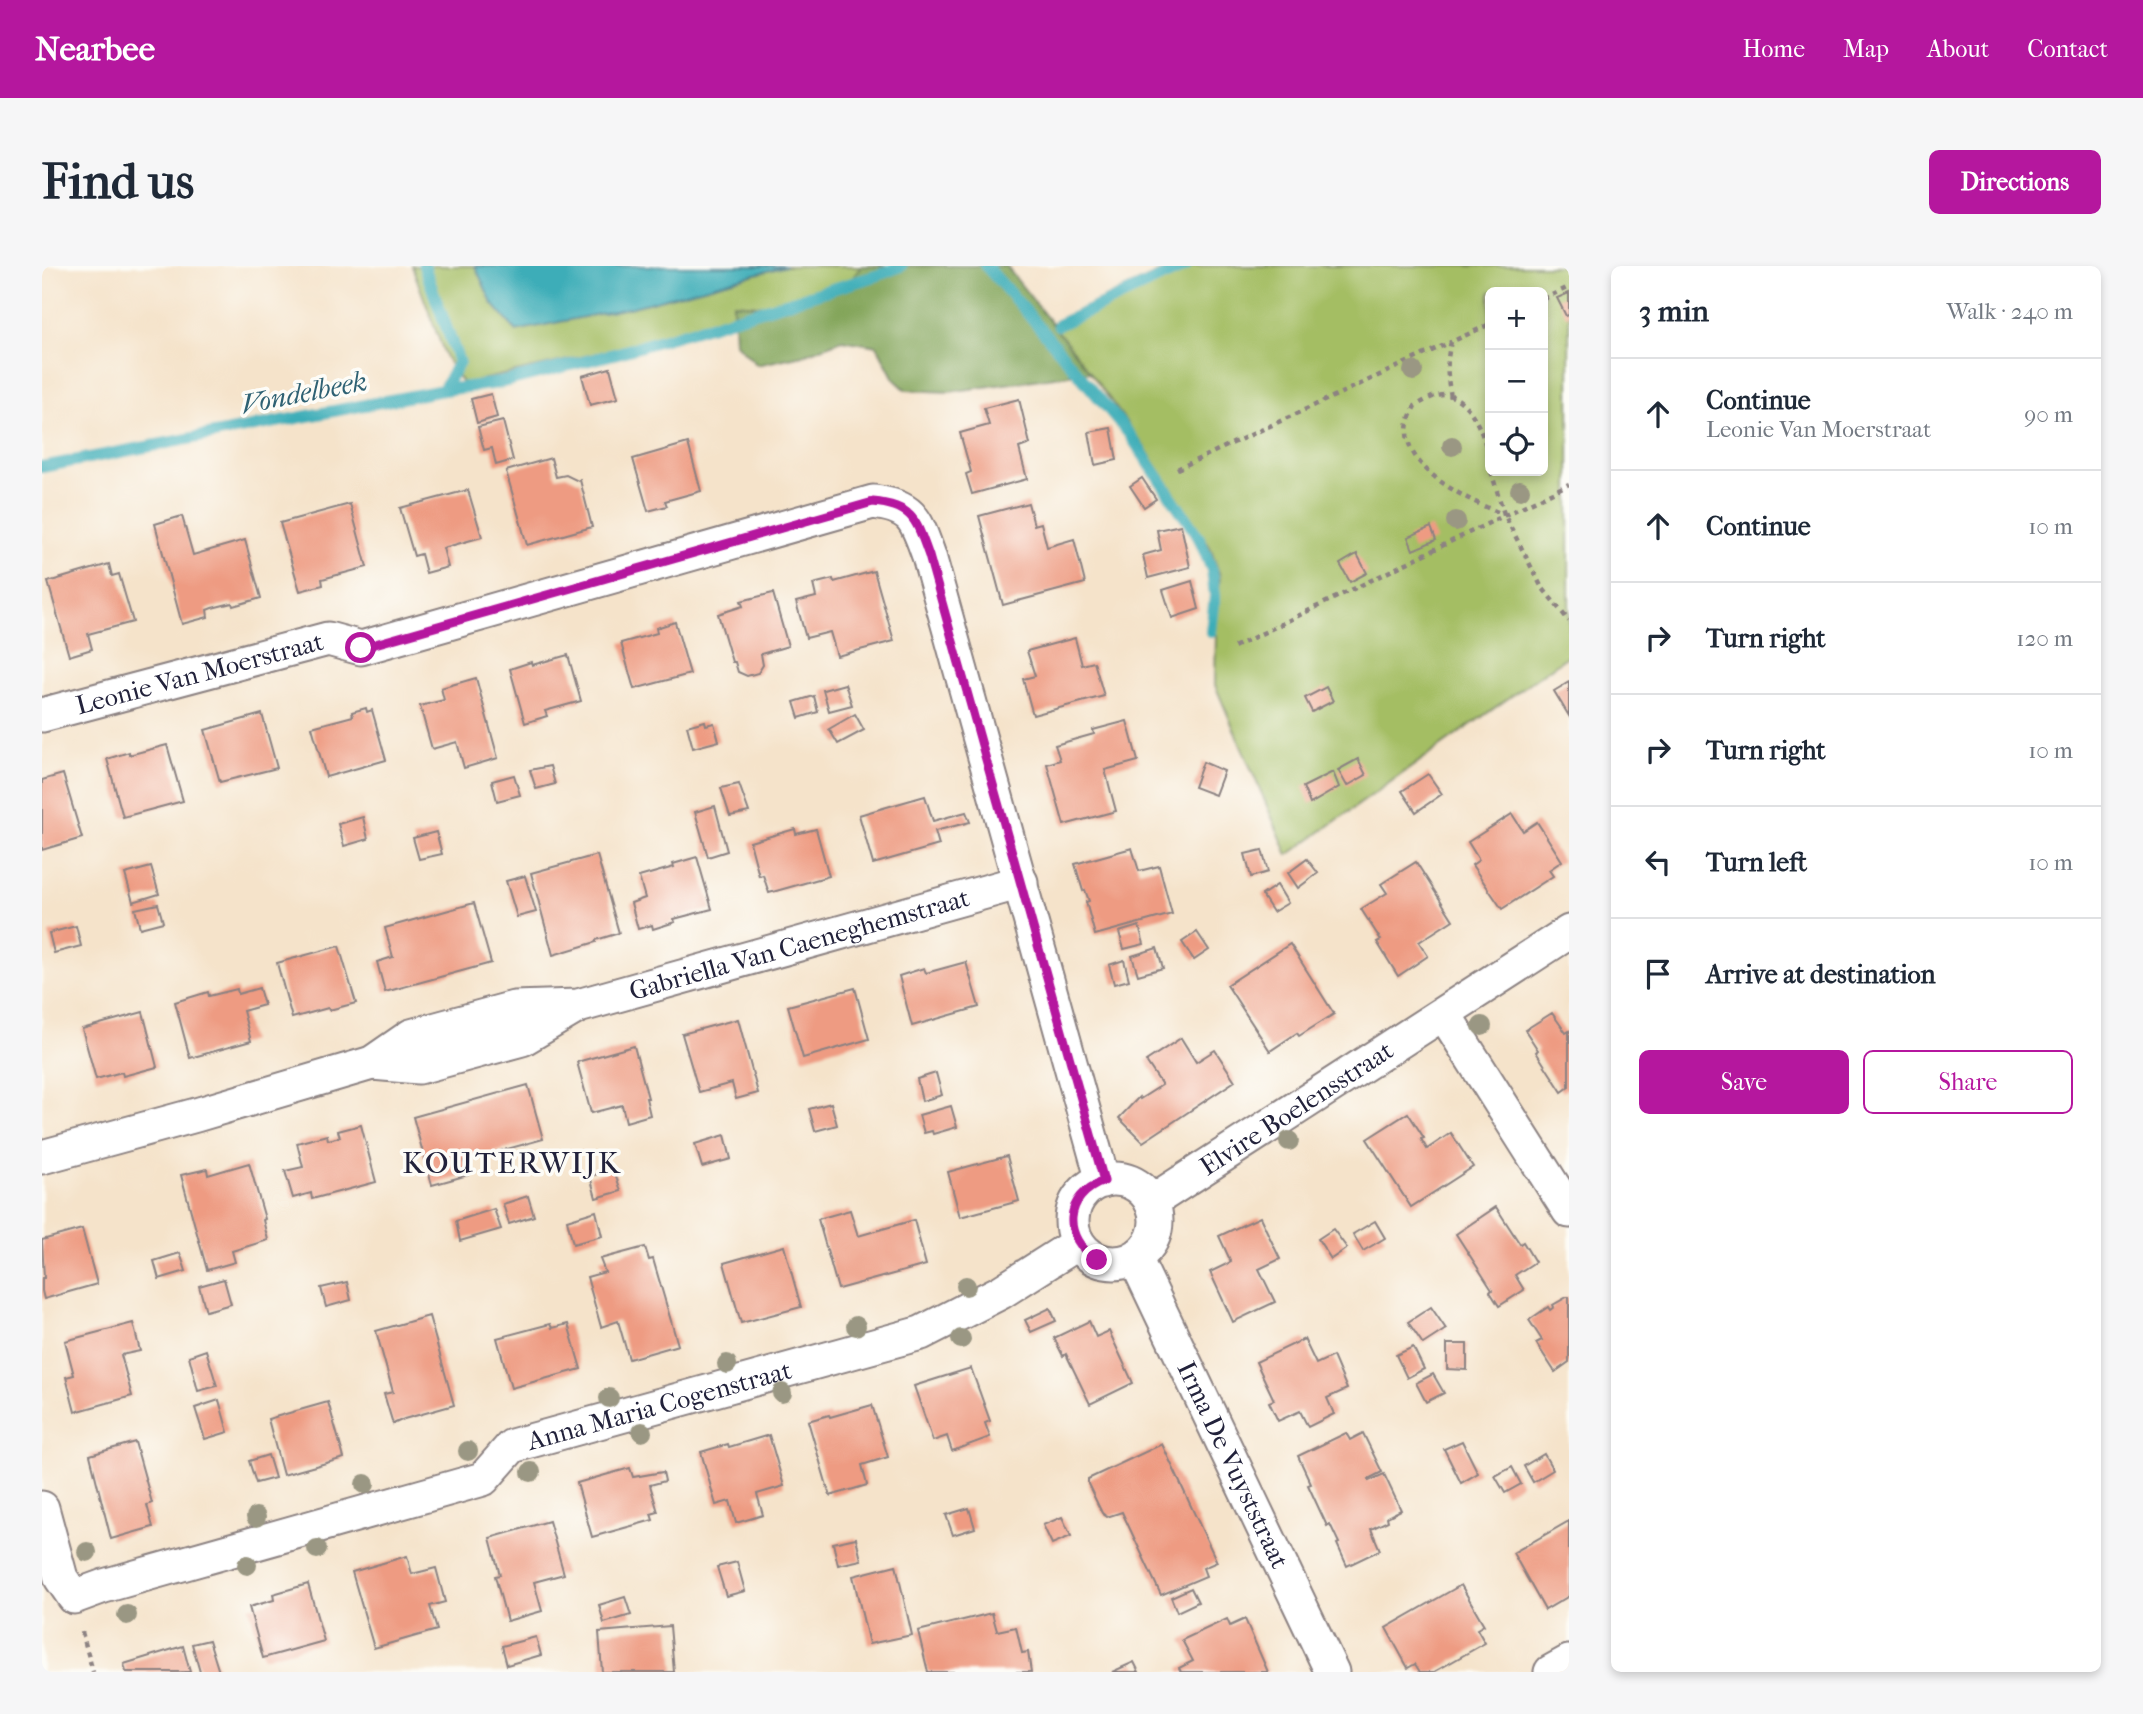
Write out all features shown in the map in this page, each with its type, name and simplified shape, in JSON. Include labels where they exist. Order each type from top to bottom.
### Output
[{"type":"street","name":"Leonie Van Moerstraat","points":[[42,715],[328,639],[361,648],[873,502],[894,504],[910,514],[929,556],[1021,882]]},
{"type":"street","name":"Gabriella Van Caeneghemstraat","points":[[42,1157],[372,1063],[411,1036],[424,1032],[514,1007],[578,1006],[1021,882]]},
{"type":"street","points":[[1021,882],[1104,1181]]},
{"type":"street","name":"Elvire Boelensstraat","points":[[1150,1202],[1569,932]]},
{"type":"street","points":[[1444,1014],[1569,1211]]},
{"type":"street","points":[[1114,1179],[1139,1187],[1154,1208],[1156,1223],[1153,1237],[1146,1249],[1135,1258],[1116,1263],[1097,1260],[1086,1253],[1078,1243],[1072,1227],[1074,1208],[1090,1186],[1104,1181],[1114,1179]]},
{"type":"street","name":"Anna Maria Cogenstraat","points":[[42,1508],[61,1578],[74,1597],[104,1586],[482,1479],[512,1446],[921,1333],[1001,1292],[1078,1243]]},
{"type":"street","name":"Irma De Vuyststraat","points":[[1135,1258],[1332,1672]]},
{"type":"street","points":[[1551,1672],[1569,1662]]},
{"type":"path","points":[[1548,297],[1569,287]]},
{"type":"path","points":[[1177,469],[1485,326]]},
{"type":"path","points":[[1451,342],[1447,377],[1451,396]]},
{"type":"path","points":[[1485,441],[1474,416],[1451,396],[1431,397],[1415,406],[1409,421],[1407,434],[1411,448],[1429,473],[1476,502],[1504,514]]},
{"type":"path","points":[[1493,476],[1504,514],[1541,586],[1569,621]]},
{"type":"path","points":[[1234,647],[1569,484]]},
{"type":"green space","points":[[412,266],[861,266],[853,279],[836,289],[803,300],[769,306],[733,303],[734,322],[463,384],[446,358]]},
{"type":"green space","points":[[861,266],[1006,266],[1090,372],[949,392],[906,390],[894,379],[877,346],[842,340],[803,355],[757,365],[735,343],[733,303],[769,306],[803,300],[836,289],[852,279]]},
{"type":"green space","points":[[1173,266],[1569,266],[1569,655],[1288,855],[1215,685],[1220,576],[1210,547],[1143,445],[1051,323]]},
{"type":"water","points":[[475,266],[786,266],[633,307],[516,331],[492,303]]},
{"type":"building","points":[[1569,293],[1569,315],[1566,316],[1557,298]]},
{"type":"building","points":[[610,368],[618,398],[590,405],[582,376]]},
{"type":"building","points":[[491,394],[497,417],[477,423],[471,399]]},
{"type":"building","points":[[1019,399],[1030,444],[1019,448],[1027,479],[972,494],[966,474],[971,472],[960,433],[989,425],[984,408]]},
{"type":"building","points":[[503,421],[513,460],[496,465],[492,448],[484,450],[478,427]]},
{"type":"building","points":[[1111,428],[1117,460],[1095,465],[1089,432]]},
{"type":"building","points":[[688,443],[701,491],[665,501],[667,506],[648,511],[633,459]]},
{"type":"building","points":[[551,458],[556,477],[566,475],[580,480],[592,527],[527,545],[506,471]]},
{"type":"building","points":[[1142,478],[1156,499],[1144,507],[1130,486]]},
{"type":"building","points":[[468,490],[482,537],[443,548],[448,567],[426,573],[421,554],[414,556],[400,508]]},
{"type":"building","points":[[1028,503],[1034,525],[1041,523],[1047,547],[1074,539],[1085,583],[1003,605],[979,516]]},
{"type":"building","points":[[350,504],[367,567],[322,579],[323,585],[300,591],[280,523]]},
{"type":"building","points":[[182,516],[193,555],[245,540],[261,598],[233,606],[232,603],[212,608],[207,610],[208,617],[182,624],[155,524]]},
{"type":"building","points":[[1181,525],[1190,567],[1148,578],[1143,555],[1161,550],[1157,530]]},
{"type":"building","points":[[1431,527],[1436,540],[1413,550],[1408,537]]},
{"type":"building","points":[[1357,554],[1367,573],[1350,582],[1340,564]]},
{"type":"building","points":[[109,564],[112,576],[119,574],[133,622],[88,634],[92,649],[69,656],[48,582]]},
{"type":"building","points":[[874,571],[894,641],[837,656],[830,632],[806,638],[796,602],[816,597],[813,584],[833,579],[834,582]]},
{"type":"building","points":[[1192,581],[1199,609],[1172,618],[1163,590]]},
{"type":"building","points":[[773,593],[788,646],[761,654],[763,665],[758,673],[747,676],[738,672],[735,662],[732,662],[718,614],[743,606],[741,601]]},
{"type":"building","points":[[675,622],[690,674],[634,689],[621,643],[657,633],[656,628]]},
{"type":"building","points":[[1075,638],[1082,665],[1094,662],[1104,696],[1033,715],[1023,679],[1035,676],[1027,651]]},
{"type":"building","points":[[568,655],[581,701],[545,711],[547,716],[525,723],[510,669]]},
{"type":"building","points":[[476,678],[498,758],[464,768],[457,742],[432,749],[420,706],[444,700],[441,688]]},
{"type":"building","points":[[1569,682],[1569,716],[1554,691]]},
{"type":"building","points":[[845,684],[852,705],[829,711],[823,690]]},
{"type":"building","points":[[1326,687],[1333,701],[1312,712],[1305,698]]},
{"type":"building","points":[[814,696],[818,712],[799,718],[794,702]]},
{"type":"building","points":[[366,708],[367,712],[372,710],[386,760],[326,777],[312,727],[353,716],[352,712]]},
{"type":"building","points":[[262,714],[277,768],[220,782],[205,730]]},
{"type":"building","points":[[855,714],[864,730],[838,744],[829,729]]},
{"type":"building","points":[[705,721],[706,725],[714,723],[719,741],[693,748],[687,726]]},
{"type":"building","points":[[1127,721],[1138,761],[1105,770],[1116,811],[1064,825],[1047,764],[1060,760],[1055,745],[1094,734],[1093,730]]},
{"type":"building","points":[[167,745],[183,801],[123,817],[107,759]]},
{"type":"building","points":[[1358,759],[1366,775],[1347,786],[1338,770]]},
{"type":"building","points":[[1203,762],[1224,771],[1215,795],[1194,787]]},
{"type":"building","points":[[550,766],[555,784],[536,789],[530,770]]},
{"type":"building","points":[[1333,772],[1339,787],[1310,804],[1303,787]]},
{"type":"building","points":[[63,774],[82,838],[42,850],[42,780]]},
{"type":"building","points":[[1428,774],[1442,794],[1416,812],[1402,791]]},
{"type":"building","points":[[514,775],[520,795],[497,801],[492,781]]},
{"type":"building","points":[[739,784],[749,812],[730,816],[721,788]]},
{"type":"building","points":[[925,796],[933,821],[966,812],[970,822],[935,831],[939,845],[873,864],[859,815]]},
{"type":"building","points":[[715,806],[727,851],[708,857],[695,812]]},
{"type":"building","points":[[1512,814],[1523,831],[1537,822],[1562,861],[1549,870],[1553,876],[1502,909],[1472,865],[1479,860],[1468,842]]},
{"type":"building","points":[[363,817],[368,839],[344,846],[338,824]]},
{"type":"building","points":[[795,829],[796,834],[816,829],[829,876],[769,893],[763,875],[759,876],[750,842]]},
{"type":"building","points":[[436,832],[442,854],[419,859],[413,838]]},
{"type":"building","points":[[1132,848],[1139,871],[1159,866],[1172,914],[1095,935],[1086,902],[1089,901],[1075,864]]},
{"type":"building","points":[[1262,850],[1268,872],[1251,877],[1245,854]]},
{"type":"building","points":[[597,855],[619,933],[553,955],[531,873]]},
{"type":"building","points":[[697,857],[712,909],[674,919],[675,922],[653,929],[652,925],[638,929],[631,903],[645,898],[639,877]]},
{"type":"building","points":[[1307,859],[1318,873],[1298,888],[1288,873]]},
{"type":"building","points":[[1416,862],[1453,920],[1419,942],[1428,956],[1398,976],[1377,942],[1381,940],[1361,909],[1387,893],[1381,884]]},
{"type":"building","points":[[151,867],[159,894],[133,902],[125,874]]},
{"type":"building","points":[[525,876],[536,912],[517,917],[506,881]]},
{"type":"building","points":[[1277,885],[1288,903],[1273,912],[1262,895]]},
{"type":"building","points":[[474,903],[491,963],[385,992],[377,962],[393,957],[385,928]]},
{"type":"building","points":[[158,904],[163,922],[140,928],[135,909]]},
{"type":"building","points":[[76,926],[81,946],[54,953],[49,933]]},
{"type":"building","points":[[1139,926],[1144,944],[1124,949],[1119,932]]},
{"type":"building","points":[[1197,932],[1209,950],[1194,960],[1182,942]]},
{"type":"building","points":[[1290,944],[1334,1014],[1270,1051],[1227,985]]},
{"type":"building","points":[[339,946],[356,1003],[292,1018],[277,963]]},
{"type":"building","points":[[1157,948],[1163,968],[1138,975],[1132,956]]},
{"type":"building","points":[[1124,960],[1129,980],[1114,984],[1109,965]]},
{"type":"building","points":[[966,962],[979,1007],[912,1026],[899,976],[924,968],[926,973]]},
{"type":"building","points":[[259,988],[264,1005],[243,1011],[251,1041],[190,1058],[175,1002],[208,992],[209,996],[237,989],[238,994]]},
{"type":"building","points":[[855,988],[869,1039],[803,1058],[788,1006]]},
{"type":"building","points":[[143,1012],[157,1067],[123,1076],[122,1072],[96,1079],[82,1029]]},
{"type":"building","points":[[1552,1013],[1566,1033],[1569,1031],[1569,1087],[1562,1092],[1525,1030]]},
{"type":"building","points":[[738,1019],[758,1093],[736,1099],[732,1083],[699,1092],[682,1034]]},
{"type":"building","points":[[1181,1038],[1196,1062],[1215,1050],[1235,1081],[1143,1142],[1119,1118],[1139,1097],[1140,1099],[1162,1085],[1146,1061]]},
{"type":"building","points":[[634,1046],[650,1115],[626,1122],[622,1105],[591,1113],[577,1062]]},
{"type":"building","points":[[936,1073],[942,1095],[922,1101],[917,1079]]},
{"type":"building","points":[[528,1085],[543,1139],[464,1161],[468,1175],[432,1185],[413,1117]]},
{"type":"building","points":[[831,1103],[837,1125],[815,1131],[809,1109]]},
{"type":"building","points":[[951,1106],[957,1127],[933,1134],[932,1131],[924,1133],[919,1115]]},
{"type":"building","points":[[1408,1113],[1424,1138],[1421,1139],[1427,1149],[1451,1133],[1473,1167],[1411,1207],[1367,1139]]},
{"type":"building","points":[[361,1125],[376,1182],[312,1199],[311,1193],[293,1198],[285,1171],[303,1167],[297,1143],[327,1135],[328,1140],[340,1137],[338,1131]]},
{"type":"building","points":[[725,1135],[731,1159],[702,1167],[695,1144]]},
{"type":"building","points":[[1007,1156],[1019,1201],[960,1217],[948,1172]]},
{"type":"building","points":[[249,1163],[265,1219],[263,1220],[268,1240],[232,1251],[235,1262],[207,1270],[181,1175],[207,1169],[208,1175]]},
{"type":"building","points":[[614,1170],[621,1191],[596,1198],[590,1176]]},
{"type":"building","points":[[528,1196],[534,1216],[509,1224],[503,1204]]},
{"type":"building","points":[[1496,1207],[1535,1262],[1515,1275],[1524,1290],[1499,1306],[1490,1292],[1492,1290],[1456,1234]]},
{"type":"building","points":[[494,1209],[501,1229],[460,1241],[456,1221]]},
{"type":"building","points":[[850,1210],[858,1236],[914,1220],[926,1265],[838,1289],[818,1219]]},
{"type":"building","points":[[596,1211],[602,1236],[573,1244],[567,1220]]},
{"type":"building","points":[[1260,1217],[1280,1259],[1259,1269],[1275,1302],[1233,1322],[1210,1272],[1231,1262],[1219,1236]]},
{"type":"building","points":[[1375,1221],[1385,1238],[1363,1251],[1353,1234]]},
{"type":"building","points":[[82,1229],[97,1284],[44,1299],[42,1240]]},
{"type":"building","points":[[1333,1229],[1347,1248],[1331,1259],[1318,1239]]},
{"type":"building","points":[[784,1246],[801,1307],[741,1323],[724,1263]]},
{"type":"building","points":[[645,1247],[649,1260],[653,1259],[678,1345],[629,1359],[618,1321],[601,1327],[587,1277],[605,1272],[600,1259]]},
{"type":"building","points":[[180,1253],[186,1271],[159,1279],[154,1261]]},
{"type":"building","points":[[224,1279],[231,1304],[206,1311],[199,1286]]},
{"type":"building","points":[[347,1282],[351,1300],[326,1307],[321,1288]]},
{"type":"building","points":[[1567,1297],[1569,1362],[1555,1372],[1536,1343],[1542,1340],[1529,1320],[1548,1307],[1550,1310],[1553,1305]]},
{"type":"building","points":[[1431,1307],[1446,1329],[1423,1344],[1408,1322]]},
{"type":"building","points":[[1050,1308],[1056,1321],[1031,1332],[1025,1320]]},
{"type":"building","points":[[429,1316],[454,1405],[393,1424],[384,1394],[393,1392],[376,1331]]},
{"type":"building","points":[[1089,1321],[1096,1337],[1109,1331],[1133,1383],[1090,1404],[1066,1354],[1063,1356],[1054,1338]]},
{"type":"building","points":[[133,1323],[140,1351],[121,1355],[132,1396],[75,1412],[66,1377],[74,1375],[65,1341]]},
{"type":"building","points":[[550,1324],[552,1328],[568,1324],[581,1369],[511,1388],[497,1338]]},
{"type":"building","points":[[1304,1339],[1316,1364],[1333,1356],[1347,1389],[1327,1398],[1334,1414],[1308,1427],[1300,1411],[1278,1421],[1269,1402],[1274,1400],[1256,1362]]},
{"type":"building","points":[[1447,1344],[1467,1344],[1467,1370],[1447,1369]]},
{"type":"building","points":[[1413,1347],[1424,1369],[1407,1378],[1396,1355]]},
{"type":"building","points":[[206,1350],[217,1386],[198,1391],[189,1356]]},
{"type":"building","points":[[971,1368],[990,1421],[985,1423],[990,1437],[952,1451],[947,1436],[933,1441],[914,1386]]},
{"type":"building","points":[[1433,1374],[1444,1393],[1426,1402],[1416,1383]]},
{"type":"building","points":[[219,1400],[228,1432],[205,1439],[195,1408]]},
{"type":"building","points":[[328,1402],[344,1458],[283,1475],[268,1419]]},
{"type":"building","points":[[872,1405],[888,1457],[862,1465],[867,1485],[830,1496],[808,1421]]},
{"type":"building","points":[[1346,1433],[1350,1440],[1363,1433],[1382,1472],[1368,1479],[1369,1481],[1384,1474],[1401,1510],[1387,1517],[1388,1521],[1371,1529],[1380,1550],[1347,1566],[1330,1524],[1327,1526],[1308,1485],[1311,1484],[1298,1456]]},
{"type":"building","points":[[769,1435],[784,1486],[757,1494],[763,1515],[736,1523],[730,1501],[716,1505],[701,1452]]},
{"type":"building","points":[[1462,1441],[1478,1473],[1461,1483],[1444,1449]]},
{"type":"building","points":[[135,1442],[152,1503],[147,1505],[153,1527],[111,1539],[90,1455]]},
{"type":"building","points":[[1162,1444],[1217,1562],[1203,1568],[1206,1576],[1161,1595],[1122,1512],[1107,1517],[1102,1513],[1088,1479]]},
{"type":"building","points":[[1544,1454],[1553,1470],[1533,1482],[1524,1466]]},
{"type":"building","points":[[268,1455],[275,1478],[256,1483],[249,1461]]},
{"type":"building","points":[[1512,1467],[1521,1484],[1505,1493],[1495,1476]]},
{"type":"building","points":[[630,1468],[633,1477],[663,1472],[665,1481],[650,1485],[658,1512],[651,1514],[653,1520],[592,1537],[577,1483]]},
{"type":"building","points":[[969,1508],[975,1528],[953,1535],[946,1515]]},
{"type":"building","points":[[1062,1517],[1071,1536],[1052,1544],[1043,1525]]},
{"type":"building","points":[[549,1521],[564,1574],[534,1582],[542,1611],[507,1621],[495,1576],[500,1575],[490,1538]]},
{"type":"building","points":[[1569,1521],[1569,1596],[1545,1610],[1513,1553]]},
{"type":"building","points":[[856,1538],[861,1560],[838,1565],[833,1543]]},
{"type":"building","points":[[407,1556],[412,1574],[436,1568],[445,1602],[430,1606],[437,1630],[374,1648],[352,1572]]},
{"type":"building","points":[[737,1562],[745,1591],[726,1596],[717,1567]]},
{"type":"building","points":[[896,1565],[912,1635],[869,1644],[853,1576]]},
{"type":"building","points":[[308,1584],[324,1641],[263,1658],[249,1607],[274,1600],[273,1594]]},
{"type":"building","points":[[1461,1585],[1484,1625],[1477,1629],[1485,1643],[1434,1672],[1420,1672],[1415,1664],[1408,1668],[1386,1628]]},
{"type":"building","points":[[1191,1588],[1198,1602],[1177,1612],[1171,1597]]},
{"type":"building","points":[[625,1597],[631,1615],[604,1623],[599,1605]]},
{"type":"building","points":[[992,1613],[997,1631],[1016,1627],[1022,1653],[1028,1652],[1031,1672],[928,1672],[918,1631]]},
{"type":"building","points":[[1227,1619],[1230,1626],[1245,1619],[1268,1672],[1181,1672],[1179,1668],[1193,1661],[1182,1640]]},
{"type":"building","points":[[670,1626],[674,1672],[602,1672],[599,1632]]},
{"type":"building","points":[[536,1637],[541,1655],[507,1665],[502,1646]]},
{"type":"building","points":[[209,1640],[219,1672],[200,1672],[192,1644]]},
{"type":"building","points":[[183,1646],[190,1672],[126,1672],[124,1664]]},
{"type":"building","points":[[1134,1662],[1139,1672],[1112,1672]]},
{"type":"waterway","name":"Vondelbeek","points":[[42,467],[443,390],[459,362],[424,266]]},
{"type":"waterway","points":[[443,390],[499,383],[618,353],[879,275],[901,266]]},
{"type":"waterway","points":[[986,266],[1130,435],[1199,538],[1212,570],[1215,596],[1211,632]]},
{"type":"waterway","points":[[1058,325],[1186,266]]},
{"type":"district","name":"KOUTERWIJK","points":[[512,1163]]},
{"type":"route","points":[[361,648],[873,502],[894,504],[910,514],[929,556],[1104,1181],[1090,1186],[1084,1192],[1072,1214],[1072,1227],[1078,1243],[1086,1253],[1097,1260]]}]
